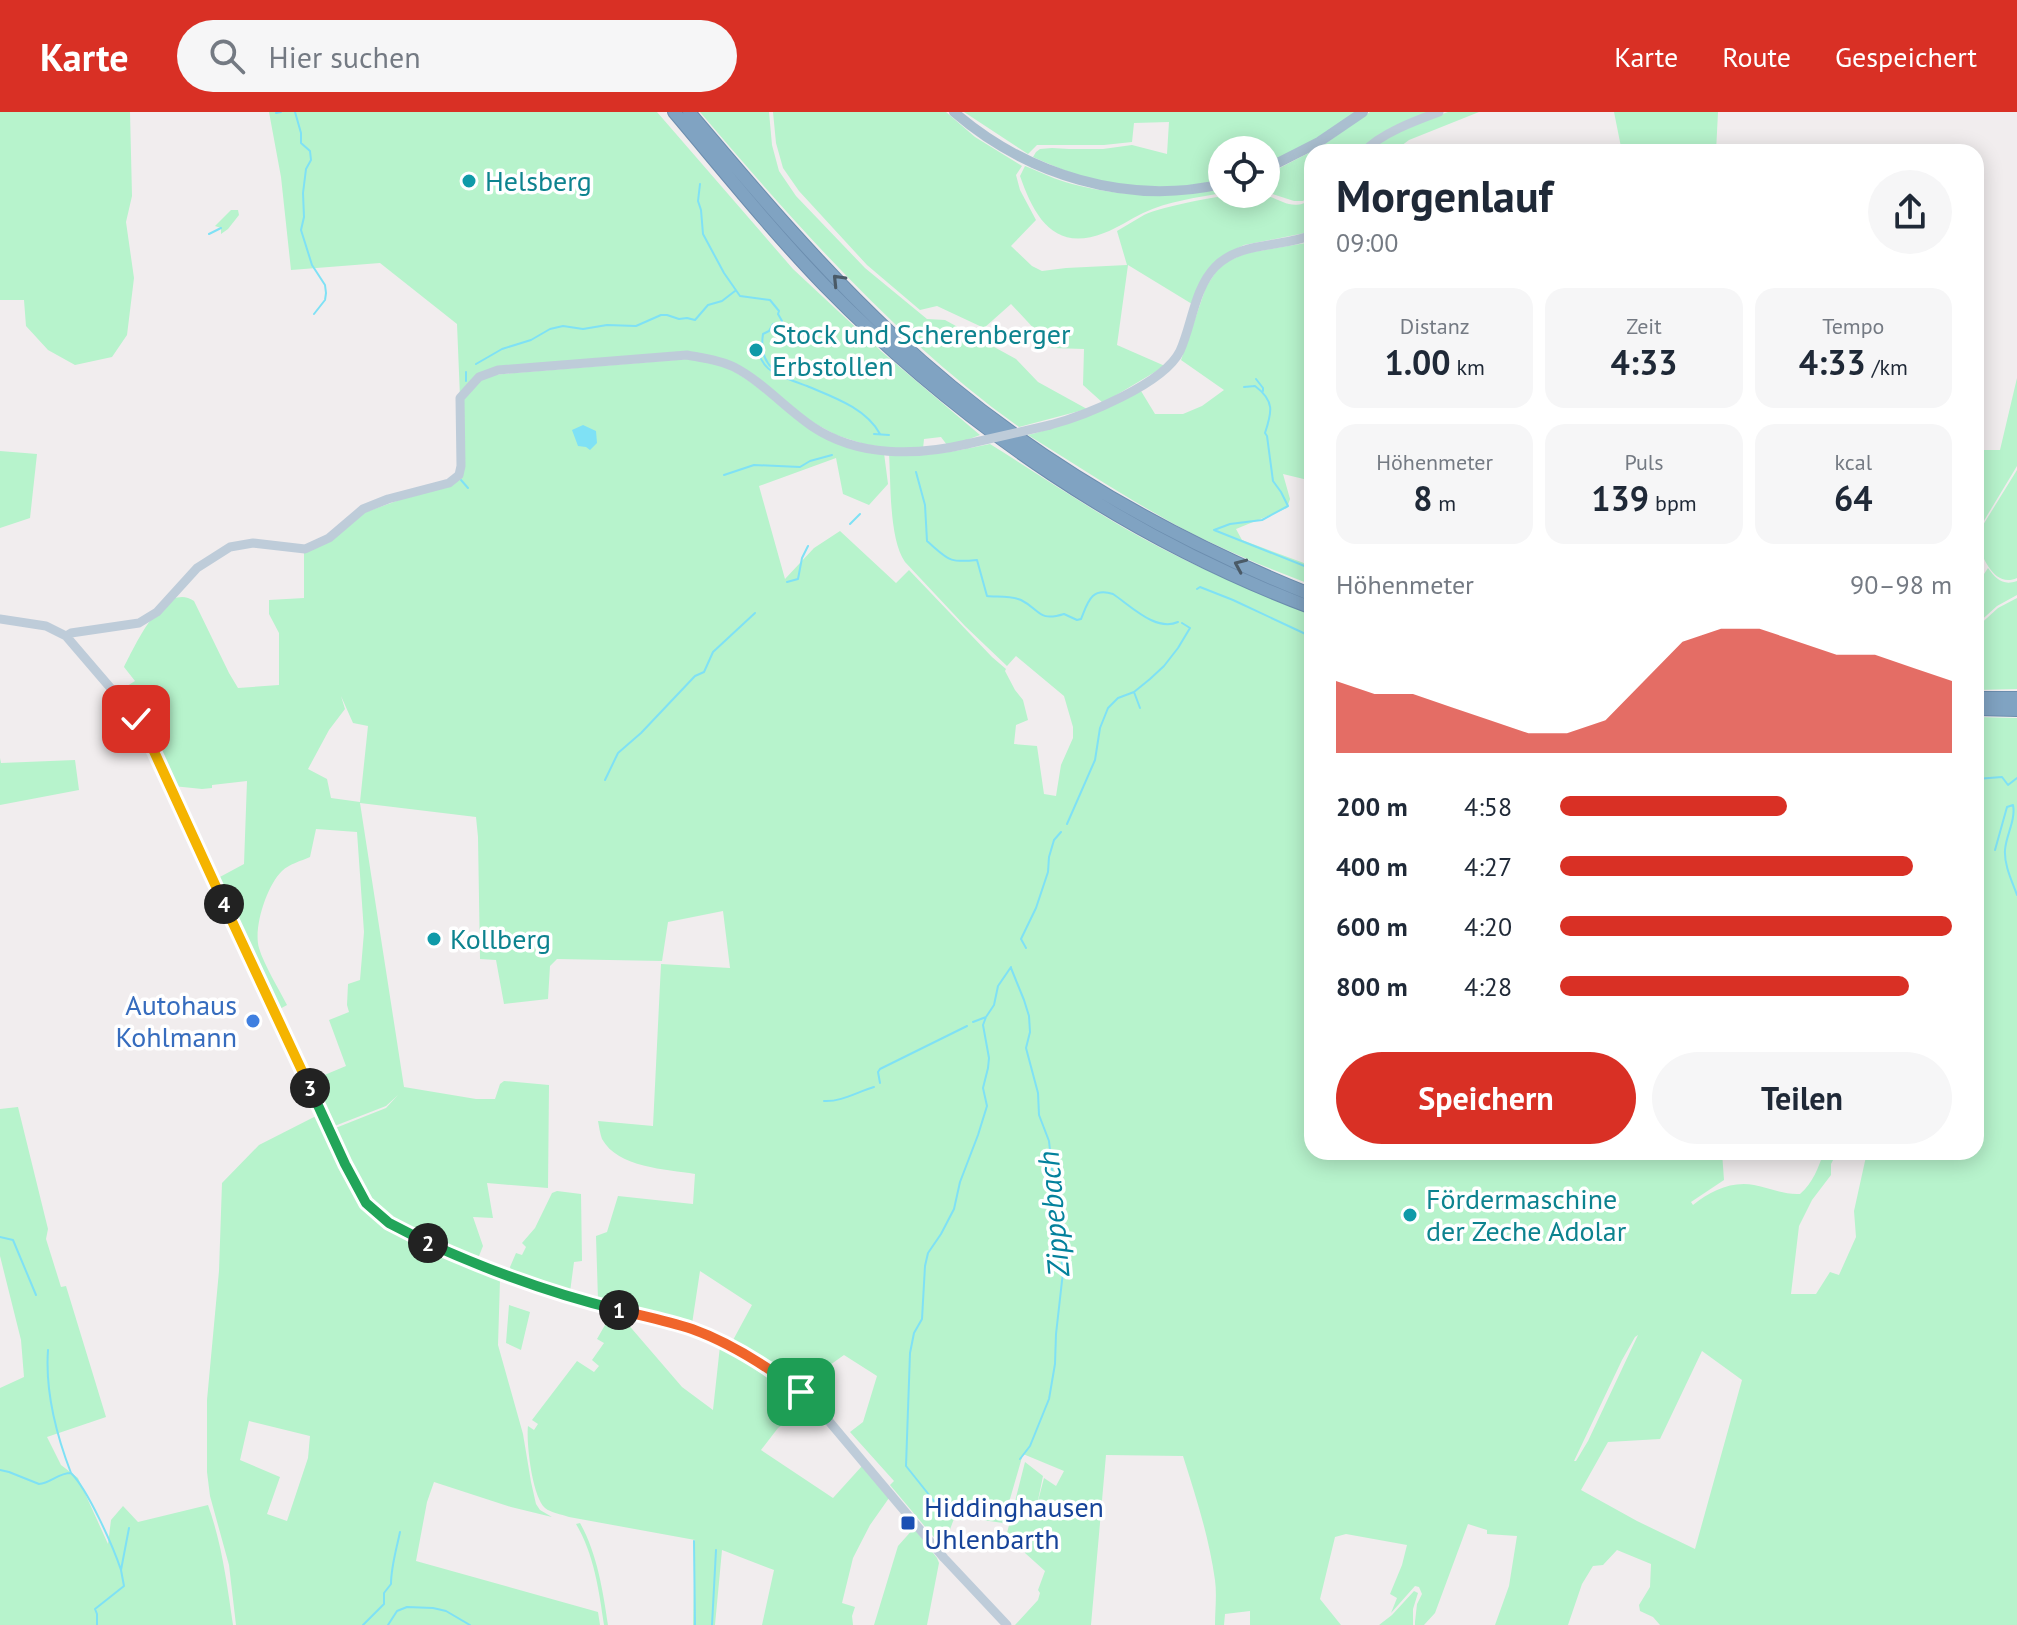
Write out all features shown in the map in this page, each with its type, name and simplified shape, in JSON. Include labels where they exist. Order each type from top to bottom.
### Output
[{"type":"highway","points":[[674,112],[789,248],[827,288],[888,346],[972,417],[1030,460],[1148,533],[1208,564],[1304,605]]},
{"type":"highway","points":[[689,112],[786,226],[842,285],[893,336],[980,408],[1075,475],[1149,519],[1247,568],[1304,592]]},
{"type":"highway","points":[[1984,699],[2015,701]]},
{"type":"highway","points":[[1984,707],[2015,701]]},
{"type":"main road","points":[[954,112],[1027,160],[1067,176],[1101,186],[1156,192],[1208,188]]},
{"type":"main road","points":[[1315,144],[1363,112]]},
{"type":"main road","points":[[1280,162],[1304,150]]},
{"type":"street","points":[[1374,144],[1439,112]]},
{"type":"street","points":[[66,636],[139,623],[149,618],[197,568],[230,547],[253,543],[305,549],[329,538],[363,509],[449,483],[459,475],[461,466],[460,398],[479,377],[498,370],[687,355],[713,359],[734,367],[813,427],[849,444],[902,453],[939,450],[1050,425],[1089,412],[1140,386],[1167,368],[1179,354],[1203,285],[1214,267],[1246,250],[1304,238]]},
{"type":"street","points":[[0,619],[46,626],[66,636],[132,713],[152,747],[345,1164],[371,1209],[400,1229],[470,1262],[570,1298],[696,1331],[727,1344],[779,1376],[817,1407],[944,1558],[1007,1625]]},
{"type":"green space","points":[[0,112],[130,112],[132,196],[126,222],[134,278],[127,335],[112,357],[75,365],[48,350],[26,326],[24,300],[0,300]]},
{"type":"green space","points":[[269,112],[657,112],[793,269],[882,352],[980,435],[947,445],[941,437],[924,439],[923,449],[902,450],[864,444],[836,435],[814,423],[712,357],[478,376],[460,397],[457,324],[380,263],[291,270],[281,177]]},
{"type":"green space","points":[[700,112],[769,112],[772,145],[779,171],[796,196],[865,268],[927,319],[945,320],[1016,359],[1038,382],[1087,409],[1019,427],[974,393],[931,357],[850,279],[773,197]]},
{"type":"green space","points":[[773,112],[946,112],[975,137],[1022,166],[1016,175],[1020,190],[1036,220],[1011,246],[1042,271],[1127,265],[1117,231],[1154,211],[1208,199],[1208,208],[1280,208],[1280,201],[1292,205],[1304,203],[1304,233],[1244,245],[1224,255],[1192,304],[1128,265],[1117,345],[1165,366],[1103,403],[1083,385],[1084,349],[1052,348],[1011,304],[984,328],[937,306],[920,310],[867,265],[799,191],[783,168],[776,143]]},
{"type":"green space","points":[[964,112],[1357,112],[1319,139],[1280,159],[1280,136],[1208,136],[1208,183],[1183,186],[1116,186],[1033,157],[1040,149],[1103,149],[1132,145],[1167,154],[1169,122],[1134,123],[1132,142],[1037,145],[1028,154]]},
{"type":"green space","points":[[1370,112],[1431,112],[1374,144],[1325,144]]},
{"type":"green space","points":[[1448,112],[1479,112],[1404,144],[1379,144]]},
{"type":"green space","points":[[1614,112],[1718,112],[1716,144],[1620,144]]},
{"type":"green space","points":[[1304,155],[1304,200],[1280,196],[1280,168]]},
{"type":"green space","points":[[1025,166],[1066,182],[1109,192],[1165,195],[1208,191],[1208,195],[1162,206],[1104,233],[1072,238],[1048,227],[1032,205],[1020,176]]},
{"type":"green space","points":[[231,210],[238,210],[239,215],[221,234],[221,228],[215,226]]},
{"type":"green space","points":[[1304,243],[1304,479],[1283,474],[1290,499],[1287,508],[1236,529],[1242,540],[1304,563],[1304,582],[1234,554],[1178,526],[1028,435],[1086,417],[1141,391],[1155,414],[1183,414],[1202,406],[1224,390],[1181,360],[1206,287],[1217,270],[1228,261],[1247,253]]},
{"type":"green space","points":[[687,357],[732,368],[812,429],[884,453],[888,484],[869,505],[843,494],[836,458],[759,486],[785,579],[814,548],[840,531],[896,583],[909,570],[1006,669],[1023,700],[1028,720],[1016,725],[1014,744],[1037,746],[1044,794],[1056,796],[1061,765],[1073,738],[1064,696],[1016,656],[1007,666],[905,562],[893,526],[889,454],[927,454],[990,444],[1159,547],[1304,612],[1304,1160],[1723,1160],[1724,1180],[1691,1202],[1693,1205],[1714,1191],[1737,1184],[1800,1194],[1812,1180],[1821,1160],[1833,1160],[1831,1175],[1812,1200],[1799,1226],[1791,1294],[1816,1294],[1830,1272],[1839,1275],[1856,1237],[1854,1211],[1865,1160],[1984,1160],[1984,717],[2017,718],[2017,1625],[1660,1625],[1653,1617],[1640,1611],[1639,1605],[1650,1587],[1651,1564],[1617,1550],[1603,1565],[1593,1566],[1582,1584],[1568,1625],[1495,1625],[1509,1586],[1517,1536],[1487,1534],[1487,1530],[1468,1524],[1435,1613],[1424,1625],[1415,1625],[1417,1604],[1422,1594],[1419,1587],[1415,1586],[1391,1613],[1397,1598],[1390,1594],[1407,1545],[1346,1534],[1335,1537],[1320,1599],[1341,1625],[1250,1625],[1250,1611],[1225,1614],[1224,1625],[1215,1625],[1216,1591],[1212,1564],[1202,1517],[1183,1456],[1106,1455],[1091,1625],[1015,1625],[1038,1600],[1045,1571],[1006,1537],[1025,1462],[1043,1476],[1037,1505],[1044,1478],[1056,1486],[1064,1471],[1023,1454],[1003,1523],[955,1516],[943,1548],[890,1485],[894,1481],[850,1432],[863,1422],[877,1376],[844,1355],[806,1382],[787,1368],[769,1364],[732,1342],[752,1305],[700,1271],[692,1324],[598,1300],[596,1236],[607,1232],[618,1196],[693,1204],[695,1174],[644,1166],[619,1156],[602,1139],[598,1121],[653,1126],[661,964],[730,968],[723,911],[668,922],[662,961],[557,959],[550,966],[548,999],[504,1004],[496,960],[480,959],[476,817],[360,803],[404,1087],[476,1099],[495,1099],[504,1081],[549,1085],[548,1188],[487,1183],[493,1218],[473,1217],[483,1246],[477,1261],[404,1227],[378,1209],[359,1183],[333,1129],[386,1108],[398,1095],[386,1106],[332,1127],[310,1081],[346,1066],[329,1020],[349,1012],[348,984],[360,980],[364,932],[357,832],[316,829],[310,857],[282,871],[267,896],[258,940],[264,962],[287,1005],[278,1010],[218,878],[244,864],[247,781],[202,789],[173,786],[119,691],[135,681],[124,667],[143,631],[162,607],[183,597],[194,601],[238,688],[279,685],[279,633],[269,614],[269,600],[304,598],[304,552],[363,513],[458,479],[462,399],[480,378],[498,372]],"holes":[[[341,696],[353,723],[368,726],[360,802],[331,798],[327,779],[308,769],[329,730],[345,709]],[[1638,1335],[1588,1441],[1574,1461],[1622,1360]],[[1702,1351],[1742,1380],[1695,1549],[1581,1490],[1608,1442],[1660,1439]]]},
{"type":"green space","points":[[2017,378],[2017,466],[1984,521],[1984,450],[2000,450]]},
{"type":"green space","points":[[0,451],[37,454],[30,518],[0,528]]},
{"type":"green space","points":[[2017,470],[2017,578],[2002,579],[1991,570],[1984,558],[1984,523]]},
{"type":"green space","points":[[1988,568],[2000,580],[2008,583],[2017,581],[2017,595],[1984,618],[1984,574]]},
{"type":"green space","points":[[2017,598],[2017,689],[1984,690],[1984,621],[1998,608]]},
{"type":"green space","points":[[0,758],[1,763],[75,760],[79,790],[0,805]]},
{"type":"green space","points":[[18,1107],[48,1229],[46,1239],[61,1287],[66,1286],[106,1417],[47,1437],[61,1465],[78,1478],[108,1544],[111,1520],[123,1506],[138,1522],[208,1505],[220,1549],[233,1625],[0,1625],[0,1388],[24,1377],[21,1340],[0,1256],[0,1109]]},
{"type":"green space","points":[[316,1116],[364,1210],[408,1238],[500,1280],[498,1345],[523,1434],[536,1504],[552,1517],[434,1482],[416,1561],[598,1612],[600,1625],[236,1625],[229,1565],[210,1496],[207,1400],[219,1271],[222,1183],[259,1145]],"holes":[[[249,1421],[310,1436],[308,1458],[287,1521],[267,1514],[280,1477],[240,1460]]]},
{"type":"green space","points":[[552,1193],[581,1194],[582,1261],[574,1262],[570,1292],[511,1272],[510,1267],[516,1253],[522,1255],[526,1247],[522,1243],[535,1228]]},
{"type":"green space","points":[[509,1305],[530,1312],[521,1350],[506,1343]]},
{"type":"green space","points":[[608,1312],[620,1315],[682,1387],[713,1410],[720,1346],[774,1379],[809,1405],[778,1428],[761,1450],[833,1498],[862,1466],[889,1498],[870,1525],[853,1558],[842,1603],[855,1607],[853,1625],[762,1625],[774,1570],[722,1550],[715,1625],[693,1625],[695,1540],[569,1517],[545,1508],[540,1502],[529,1456],[528,1426],[534,1430],[538,1424],[532,1420],[577,1361],[594,1372],[599,1366],[592,1360],[604,1343],[597,1339]]},
{"type":"green space","points":[[580,1523],[595,1559],[608,1625],[604,1625],[591,1560],[576,1524]]},
{"type":"green space","points":[[914,1528],[939,1563],[927,1625],[874,1625],[898,1546]]},
{"type":"green space","points":[[1414,1591],[1418,1593],[1413,1609],[1413,1625],[1379,1625],[1392,1615]]},
{"type":"water","points":[[583,425],[596,431],[597,443],[590,450],[578,446],[572,430]]},
{"type":"waterway","points":[[276,113],[281,112]]},
{"type":"waterway","points":[[295,112],[301,143],[310,151],[311,160],[306,169],[301,230],[312,265],[325,285],[326,293],[325,300],[314,314]]},
{"type":"waterway","points":[[700,184],[698,201],[703,234],[724,273],[740,296],[770,300],[779,311],[781,323],[773,324],[763,334],[762,344],[767,362],[785,377],[858,410],[880,434]]},
{"type":"waterway","points":[[209,234],[221,228]]},
{"type":"waterway","points":[[476,364],[502,349],[563,326],[583,329],[607,325],[636,326],[661,315],[695,320],[708,305],[722,301],[735,291]]},
{"type":"waterway","points":[[758,352],[768,368],[785,378]]},
{"type":"waterway","points":[[466,372],[466,381]]},
{"type":"waterway","points":[[1256,379],[1263,391]]},
{"type":"waterway","points":[[1244,387],[1255,386],[1269,402],[1265,433],[1273,481],[1288,506],[1262,520],[1230,524],[1214,530],[1304,566]]},
{"type":"waterway","points":[[874,434],[889,435]]},
{"type":"waterway","points":[[724,475],[754,465],[800,467],[832,455]]},
{"type":"waterway","points":[[916,472],[925,505],[927,541],[949,559],[977,560],[987,596],[1018,599],[1044,616],[1064,614],[1077,620],[1081,619],[1095,594],[1106,592],[1153,621],[1161,624],[1178,622]]},
{"type":"waterway","points":[[461,480],[468,488]]},
{"type":"waterway","points":[[850,524],[860,514]]},
{"type":"waterway","points":[[787,582],[798,579],[808,546]]},
{"type":"waterway","points":[[1197,589],[1200,587],[1233,600],[1304,633]]},
{"type":"waterway","points":[[605,780],[618,753],[695,676],[704,672],[713,652],[755,613]]},
{"type":"waterway","name":"Zippebach","points":[[1067,824],[1095,760],[1100,728],[1108,708],[1118,698],[1134,692],[1164,666],[1190,628],[1182,623]]},
{"type":"waterway","points":[[1134,692],[1140,708]]},
{"type":"waterway","points":[[1984,778],[2002,777],[2008,785],[2017,778]]},
{"type":"waterway","points":[[1995,850],[2007,807],[2013,805],[2005,856],[2017,895]]},
{"type":"waterway","name":"Zippebach","points":[[1026,948],[1021,939],[1036,908],[1054,840],[1061,832]]},
{"type":"waterway","points":[[938,1506],[906,1466],[910,1353],[914,1333],[922,1319],[928,1253],[954,1209],[960,1182],[987,1106],[983,1088],[989,1058],[983,1025],[994,1005],[998,986],[1011,967]]},
{"type":"waterway","name":"Zippebach","points":[[1011,968],[1029,1016],[1030,1032],[1026,1048],[1038,1093],[1039,1115],[1049,1141],[1063,1272],[1049,1399],[1030,1446],[1020,1459]]},
{"type":"waterway","points":[[973,1022],[986,1017]]},
{"type":"waterway","points":[[880,1083],[880,1069],[967,1026]]},
{"type":"waterway","points":[[824,1101],[874,1087]]},
{"type":"waterway","points":[[0,1237],[13,1240],[36,1295]]},
{"type":"waterway","points":[[48,1350],[48,1381],[53,1413],[71,1473]]},
{"type":"waterway","points":[[0,1470],[39,1484],[71,1473],[92,1505],[121,1570]]},
{"type":"waterway","points":[[97,1625],[95,1609],[124,1586],[121,1570],[129,1528]]},
{"type":"waterway","points":[[363,1625],[384,1604],[384,1593],[391,1584],[400,1532]]},
{"type":"waterway","points":[[694,1541],[695,1625]]},
{"type":"waterway","points":[[712,1625],[716,1550]]},
{"type":"waterway","points":[[388,1625],[397,1611],[407,1607],[446,1611],[470,1625]]},
{"type":"place","name":"Helsberg","points":[[469,181]]},
{"type":"place","name":"Stock und Scherenberger Erbstollen","points":[[756,350]]},
{"type":"place","name":"Kollberg","points":[[434,939]]},
{"type":"place","name":"Autohaus Kohlmann","points":[[253,1021]]},
{"type":"place","name":"Fördermaschine der Zeche Adolar","points":[[1410,1215]]},
{"type":"place","name":"Hiddinghausen Uhlenbarth","points":[[908,1523]]},
{"type":"route","points":[[136,719],[152,747],[345,1164],[371,1209],[410,1234],[513,1279],[570,1298],[692,1329],[754,1360],[801,1392]]}]
